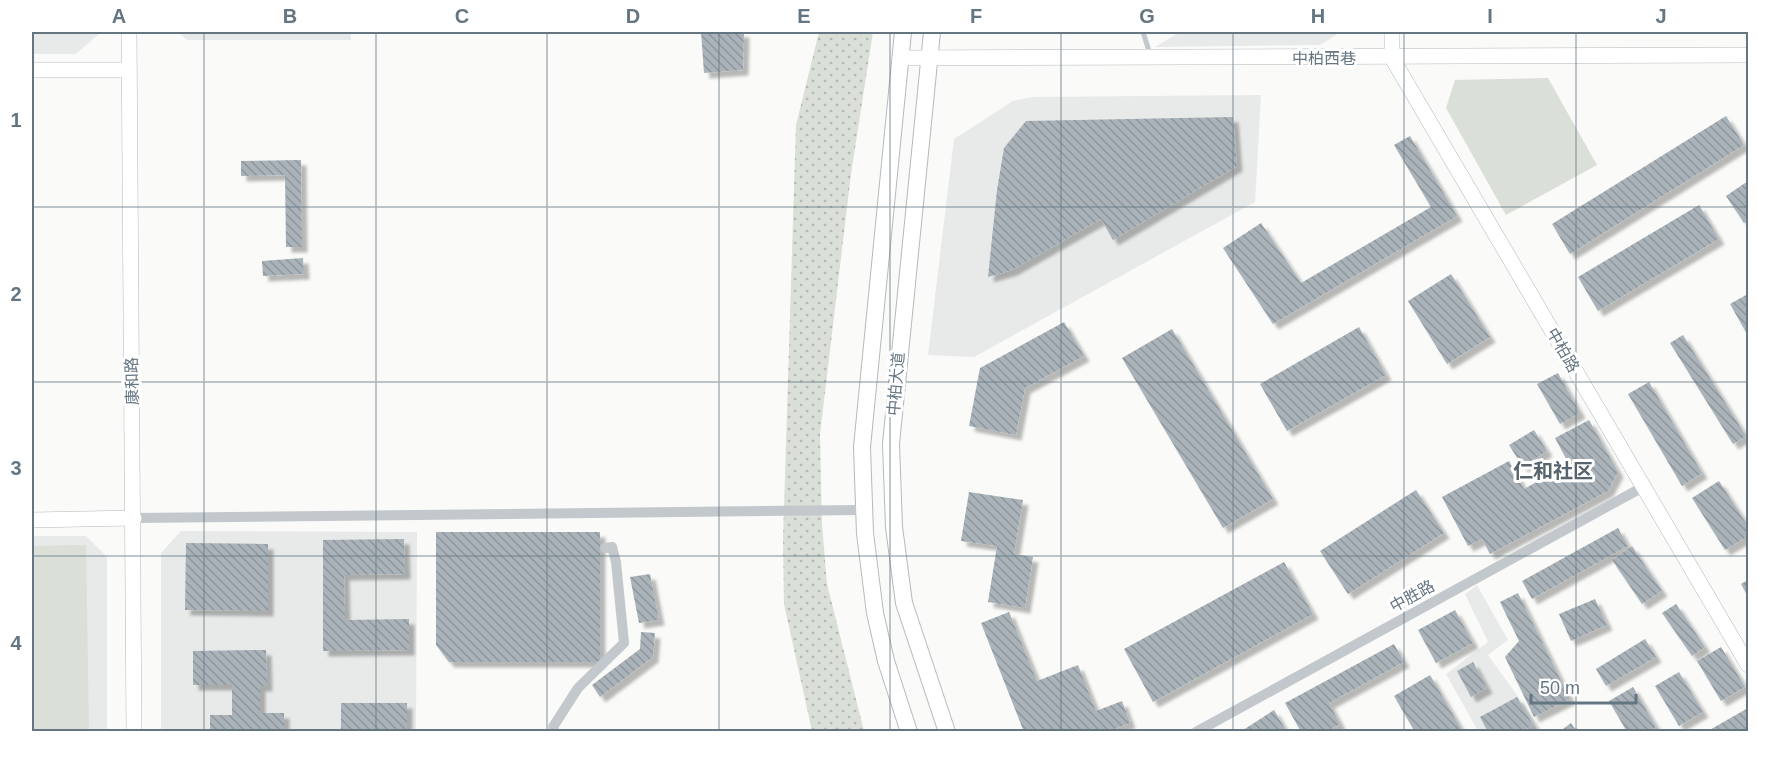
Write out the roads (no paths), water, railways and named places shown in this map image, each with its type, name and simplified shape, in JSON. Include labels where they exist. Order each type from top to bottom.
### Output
[{"type":"main road","name":"中柏大道","points":[[903,32],[862,447],[864,510],[875,613],[886,661],[909,732]]},
{"type":"main road","name":"中柏大道","points":[[932,32],[899,354],[892,468],[894,527],[904,603],[946,732]]},
{"type":"street","name":"康和路","points":[[129,32],[134,732]]},
{"type":"street","points":[[1392,32],[1392,58]]},
{"type":"street","name":"中柏西巷","points":[[900,58],[929,60],[1749,55]]},
{"type":"street","name":"中柏路","points":[[1392,58],[1749,665]]},
{"type":"street","points":[[32,70],[129,70]]},
{"type":"street","name":"中胜路","points":[[1196,732],[1643,487]]},
{"type":"street","points":[[32,519],[864,510]]},
{"type":"street","points":[[555,732],[553,727],[578,688],[624,643],[616,562],[612,547],[605,548]]},
{"type":"lane","points":[[1143,32],[1151,59]]},
{"type":"district","name":"仁和社区","points":[[1553,471]]}]
